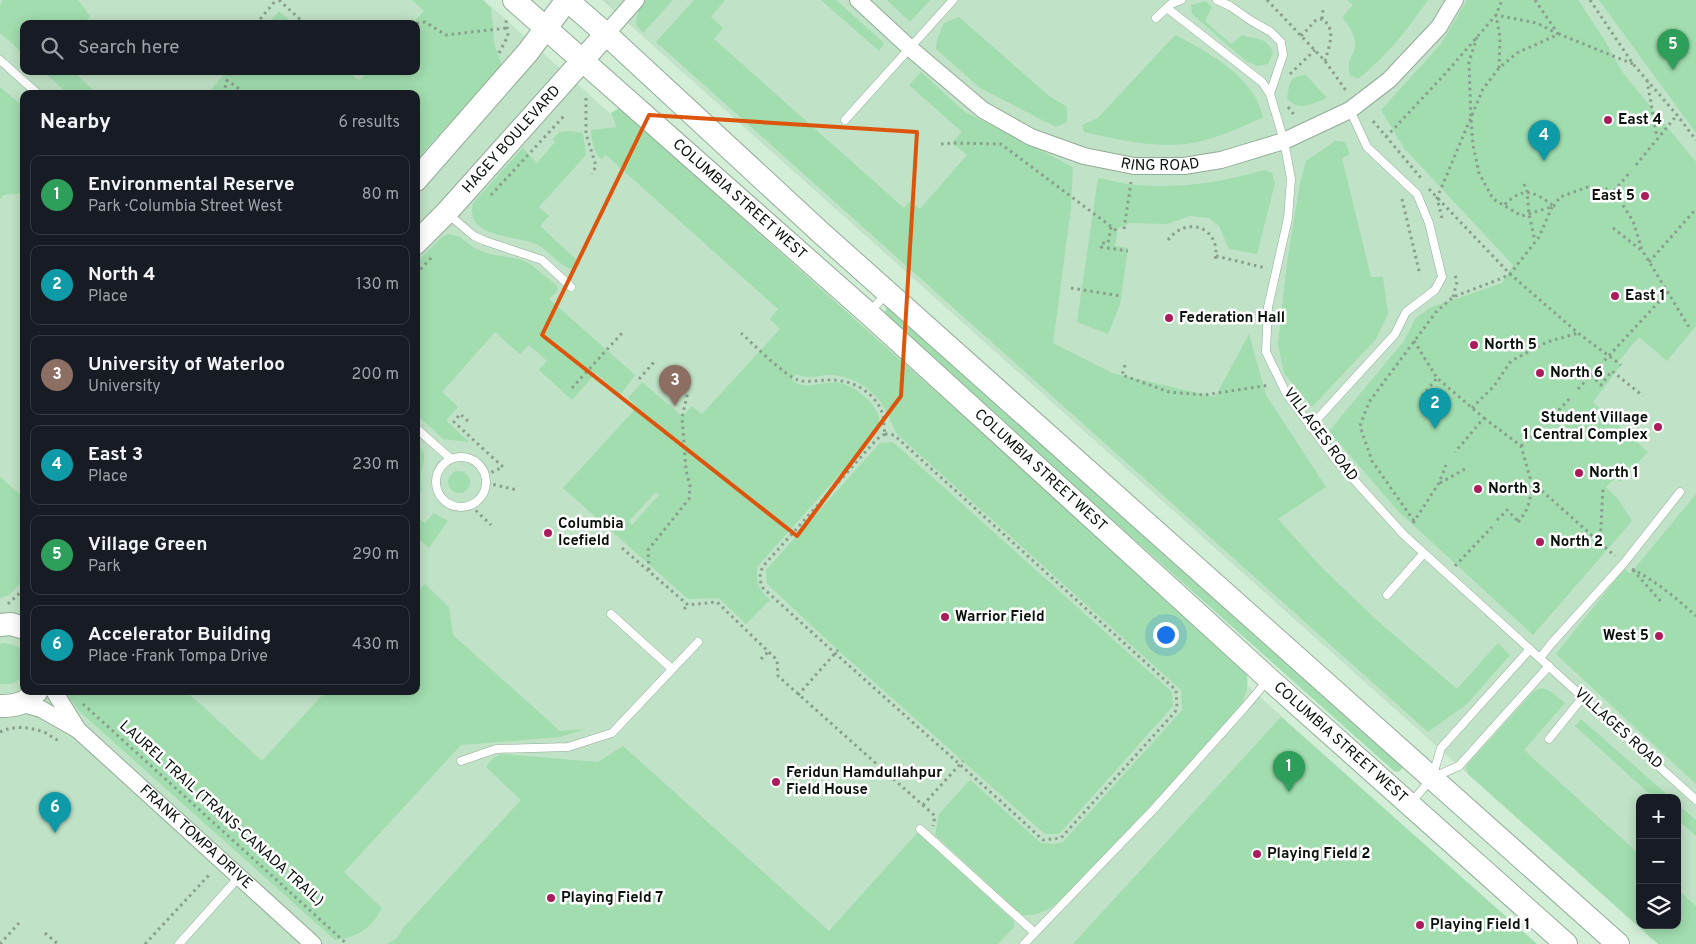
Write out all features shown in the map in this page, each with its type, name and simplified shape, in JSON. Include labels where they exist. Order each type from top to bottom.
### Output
[{"type":"main road","points":[[420,175],[528,52],[544,28],[567,0]]},
{"type":"main road","name":"COLUMBIA STREET WEST","points":[[567,0],[820,232],[1618,944]]},
{"type":"main road","name":"COLUMBIA STREET WEST","points":[[509,8],[544,28],[869,314],[1269,679],[1566,944]]},
{"type":"main road","name":"HAGEY BOULEVARD","points":[[420,239],[446,213],[583,62],[606,34]]},
{"type":"street","points":[[606,34],[636,0]]},
{"type":"street","name":"RING ROAD","points":[[858,0],[910,49],[983,110],[1031,137],[1084,156],[1134,166],[1184,166],[1221,160],[1284,141],[1350,110],[1389,80],[1439,27],[1455,0]]},
{"type":"street","name":"FRANK TOMPA DRIVE","points":[[56,695],[78,730]]},
{"type":"street","name":"FRANK TOMPA DRIVE","points":[[12,702],[41,709],[78,730],[313,944]]},
{"type":"lane","points":[[845,120],[953,0]]},
{"type":"lane","points":[[1156,18],[1171,4],[1181,0]]},
{"type":"lane","points":[[1217,0],[1271,32],[1281,42],[1284,55],[1270,94]]},
{"type":"lane","points":[[1167,8],[1262,82],[1270,94]]},
{"type":"lane","points":[[0,60],[34,90]]},
{"type":"lane","name":"VILLAGES ROAD","points":[[1270,94],[1284,141],[1291,179],[1288,218],[1268,307],[1266,352],[1286,393],[1336,460],[1404,535],[1696,800]]},
{"type":"lane","points":[[1310,427],[1395,334],[1406,312],[1436,290],[1442,277],[1429,223],[1416,194],[1367,146],[1350,110]]},
{"type":"lane","points":[[446,213],[480,239],[542,260],[571,287]]},
{"type":"lane","points":[[869,314],[888,292]]},
{"type":"lane","points":[[420,432],[451,459]]},
{"type":"lane","points":[[460,457],[475,461],[482,467],[486,475],[482,497],[470,506],[459,508],[451,506],[438,494],[436,478],[444,463],[451,459],[460,457]]},
{"type":"lane","points":[[1540,658],[1624,563],[1680,492]]},
{"type":"lane","points":[[1387,594],[1424,553]]},
{"type":"lane","points":[[612,614],[672,669]]},
{"type":"lane","points":[[461,761],[496,749],[568,747],[612,733],[698,642]]},
{"type":"lane","points":[[1409,805],[1432,778],[1441,748],[1530,650]]},
{"type":"lane","points":[[1432,778],[1459,766],[1549,666]]},
{"type":"lane","points":[[1024,944],[1154,809],[1269,679]]},
{"type":"lane","points":[[1548,739],[1583,697]]},
{"type":"lane","points":[[920,829],[1034,932]]},
{"type":"lane","points":[[179,944],[239,877]]},
{"type":"path","points":[[260,20],[277,0],[300,20]]},
{"type":"path","points":[[1267,0],[1325,61],[1347,93]]},
{"type":"path","points":[[1386,137],[1496,15],[1502,0]]},
{"type":"path","points":[[1535,0],[1559,34]]},
{"type":"path","points":[[1590,0],[1633,64]]},
{"type":"path","points":[[498,55],[508,36],[509,8]]},
{"type":"path","points":[[1322,19],[1324,10]]},
{"type":"path","points":[[1496,15],[1537,24],[1633,64],[1642,71],[1646,79],[1696,140]]},
{"type":"path","points":[[1496,15],[1500,38],[1499,68]]},
{"type":"path","points":[[1301,36],[1316,20],[1322,19],[1328,23],[1331,32],[1325,61]]},
{"type":"path","points":[[420,23],[425,22],[446,35],[507,28]]},
{"type":"path","points":[[1437,198],[1483,89],[1499,68],[1517,54],[1559,34]]},
{"type":"path","points":[[1477,37],[1469,62],[1473,145],[1479,173],[1493,199],[1522,216],[1554,206]]},
{"type":"path","points":[[1286,80],[1315,50]]},
{"type":"path","points":[[224,90],[228,75]]},
{"type":"path","points":[[1646,79],[1657,138]]},
{"type":"path","points":[[226,80],[240,90]]},
{"type":"path","points":[[586,98],[586,134],[596,166],[592,174]]},
{"type":"path","points":[[1284,100],[1297,118]]},
{"type":"path","points":[[1636,165],[1677,115]]},
{"type":"path","points":[[1373,121],[1437,198],[1510,274],[1578,333],[1621,366]]},
{"type":"path","points":[[941,144],[1001,144],[1117,231]]},
{"type":"path","points":[[1124,229],[1134,166]]},
{"type":"path","points":[[1614,191],[1631,170]]},
{"type":"path","points":[[1524,184],[1527,191],[1529,214],[1535,241]]},
{"type":"path","points":[[1414,521],[1372,462],[1360,426],[1369,402],[1436,312],[1453,297],[1510,274],[1535,241],[1560,197],[1588,187],[1614,191],[1633,221],[1642,250],[1689,327]]},
{"type":"path","points":[[1504,206],[1519,193],[1527,191],[1534,193],[1554,206]]},
{"type":"path","points":[[1402,199],[1420,275]]},
{"type":"path","points":[[1649,262],[1696,209]]},
{"type":"path","points":[[1168,240],[1181,228],[1191,226],[1200,228],[1209,234],[1216,244],[1216,258],[1276,270]]},
{"type":"path","points":[[1111,227],[1108,243],[1102,242],[1101,248],[1128,251]]},
{"type":"path","points":[[1613,228],[1642,250]]},
{"type":"path","points":[[1071,288],[1121,296]]},
{"type":"path","points":[[1578,389],[1668,292]]},
{"type":"path","points":[[572,388],[622,333]]},
{"type":"path","points":[[741,333],[796,380],[841,379],[859,386],[877,402],[882,415],[885,434]]},
{"type":"path","points":[[1472,408],[1494,386],[1511,361],[1547,342],[1578,333]]},
{"type":"path","points":[[1414,341],[1437,378],[1484,418],[1521,446],[1531,481],[1531,497],[1526,513],[1518,521],[1507,510],[1497,520]]},
{"type":"path","points":[[639,379],[654,362]]},
{"type":"path","points":[[1126,366],[1122,375],[1169,392],[1204,395],[1252,389],[1280,382]]},
{"type":"path","points":[[1591,375],[1601,385],[1612,372],[1643,396]]},
{"type":"path","points":[[1422,396],[1437,378]]},
{"type":"path","points":[[649,570],[648,550],[689,499],[690,486],[686,470],[682,417],[688,392]]},
{"type":"path","points":[[1521,446],[1545,425],[1571,397]]},
{"type":"path","points":[[468,421],[460,414],[454,422],[503,466],[486,475]]},
{"type":"path","points":[[1455,452],[1484,418]]},
{"type":"path","points":[[885,434],[894,435],[1176,690],[1177,707],[1175,712],[1061,838],[1043,840],[962,762],[763,588],[761,569],[877,439],[885,434]]},
{"type":"path","points":[[1404,535],[1439,483],[1446,465]]},
{"type":"path","points":[[1439,483],[1465,469]]},
{"type":"path","points":[[1531,481],[1600,544],[1624,563]]},
{"type":"path","points":[[486,483],[517,490]]},
{"type":"path","points":[[1600,544],[1603,488]]},
{"type":"path","points":[[470,506],[491,525]]},
{"type":"path","points":[[1447,574],[1492,526]]},
{"type":"path","points":[[622,548],[688,605]]},
{"type":"path","points":[[1663,604],[1629,567],[1647,576],[1667,590],[1696,616]]},
{"type":"path","points":[[12,621],[20,600]]},
{"type":"path","points":[[684,609],[688,605],[717,602],[777,660],[778,676],[935,816],[930,838]]},
{"type":"path","points":[[761,659],[768,652]]},
{"type":"path","points":[[798,695],[837,652]]},
{"type":"path","name":"LAUREL TRAIL (TRANS-CANADA TRAIL)","points":[[80,701],[347,944]]},
{"type":"path","points":[[0,732],[12,727],[27,727],[48,734],[55,740]]},
{"type":"path","points":[[923,805],[962,762]]},
{"type":"path","points":[[145,944],[209,875]]},
{"type":"path","points":[[0,944],[18,923]]},
{"type":"path","points":[[45,933],[58,944]]},
{"type":"highlighted area","points":[[649,115],[917,132],[901,396],[797,536],[542,335]]},
{"type":"shaded area","points":[[0,0],[484,0],[1535,944],[0,944]]},
{"type":"shaded area","points":[[602,0],[1696,0],[1696,944],[1658,944],[1641,929],[1681,929],[1681,794],[1636,794],[1636,924]]},
{"type":"green space","points":[[3,0],[78,0],[90,16],[86,20],[20,20],[20,50],[0,33],[0,5]]},
{"type":"green space","points":[[412,0],[482,0],[491,8],[495,47],[502,65],[420,156],[420,90],[210,90],[224,75],[352,75],[359,81],[364,75],[420,75],[420,20],[416,20],[424,11]]},
{"type":"green space","points":[[646,0],[673,0],[643,33],[636,24],[639,11]]},
{"type":"green space","points":[[694,0],[725,0],[711,17],[723,28],[714,39],[904,208],[910,201],[920,209],[967,155],[952,143],[962,132],[909,85],[921,72],[965,112],[1073,167],[1071,208],[1053,343],[1112,373],[1215,397],[1249,334],[1266,395],[1326,487],[1278,519],[1322,568],[1381,624],[1457,689],[1498,643],[1510,655],[1467,704],[1428,732],[656,42]]},
{"type":"green space","points":[[821,0],[836,0],[884,43],[879,51]]},
{"type":"green space","points":[[887,0],[930,0],[910,22]]},
{"type":"green space","points":[[1347,0],[1428,0],[1396,42],[1358,79],[1350,75],[1349,69],[1355,48],[1355,40],[1343,18],[1341,19],[1353,5]]},
{"type":"green space","points":[[1467,0],[1578,0],[1623,73],[1696,162],[1696,326],[1667,361],[1639,337],[1618,362],[1621,365],[1593,402],[1648,452],[1620,482],[1615,478],[1606,487],[1618,499],[1632,521],[1533,635],[1399,512],[1329,431],[1404,341],[1415,319],[1429,308],[1502,283],[1513,265],[1404,148],[1381,110],[1441,44]]},
{"type":"green space","points":[[1599,0],[1696,0],[1696,133]]},
{"type":"green space","points":[[1205,1],[1212,7],[1205,21],[1231,44],[1242,35],[1264,41],[1268,44],[1273,53],[1268,64],[1258,66],[1246,61],[1192,14],[1191,5]]},
{"type":"green space","points":[[279,11],[289,20],[271,20]]},
{"type":"green space","points":[[959,17],[1049,96],[1067,107],[1067,122],[1056,127],[980,88],[936,49],[937,40],[944,23]]},
{"type":"green space","points":[[1175,35],[1216,58],[1241,79],[1259,104],[1263,118],[1214,137],[1184,144],[1141,143],[1084,132],[1082,125],[1098,118]]},
{"type":"green space","points":[[47,75],[77,75],[93,90],[64,90]]},
{"type":"green space","points":[[1306,75],[1327,98],[1306,106],[1291,103],[1287,98],[1292,79]]},
{"type":"green space","points":[[0,87],[20,104],[20,193],[4,195],[0,199]]},
{"type":"green space","points":[[619,108],[1246,669],[1246,693],[1235,715],[1076,886],[1045,911],[1022,915],[935,835],[939,814],[970,780],[1041,843],[1054,844],[1063,842],[1182,710],[1181,690],[897,434],[887,412],[875,395],[862,385],[847,378],[830,375],[805,377],[796,374],[792,380],[803,385],[840,383],[852,388],[871,403],[878,415],[879,424],[871,439],[757,567],[759,585],[762,592],[770,600],[746,624],[719,598],[688,599],[563,488],[637,407],[628,398],[642,382],[682,416],[692,406],[702,414],[780,329],[770,319],[778,309],[606,155],[601,159],[598,156],[593,146],[591,130],[617,127],[611,113]],"holes":[[[656,492],[659,495],[632,525],[629,521]]]},
{"type":"green space","points":[[560,132],[583,133],[586,155],[539,207],[549,216],[540,226],[581,264],[571,269],[560,263],[540,246],[485,230],[477,224],[472,215],[473,203],[523,148],[537,163],[555,142],[553,139]]},
{"type":"green space","points":[[1335,141],[1345,142],[1350,154],[1342,158],[1371,277],[1383,277],[1388,314],[1376,339],[1312,407],[1284,373],[1278,344],[1287,263],[1300,183],[1306,161]]},
{"type":"green space","points":[[1265,170],[1272,173],[1275,183],[1257,254],[1229,249],[1219,226],[1209,218],[1190,216],[1167,224],[1130,223],[1118,228],[1115,246],[1128,248],[1120,304],[1108,334],[1077,322],[1098,178],[1131,184],[1169,186],[1217,181]]},
{"type":"green space","points":[[449,234],[460,237],[474,248],[490,254],[519,259],[530,264],[556,285],[558,290],[549,299],[635,375],[620,395],[596,373],[572,400],[539,370],[547,361],[529,345],[520,354],[495,332],[442,392],[458,407],[446,420],[469,442],[443,439],[420,418],[420,259],[442,237]]},
{"type":"green space","points":[[887,308],[893,308],[1402,763],[1402,769],[1398,772],[1394,771],[886,318],[883,314]]},
{"type":"green space","name":"Warrior Field","points":[[893,442],[1172,692],[1173,706],[1059,834],[1045,834],[838,650],[767,584],[766,570],[880,443]]},
{"type":"green space","points":[[420,447],[424,454],[421,474],[422,491],[420,493]]},
{"type":"green space","points":[[459,471],[467,474],[470,482],[467,490],[459,493],[451,490],[448,482],[451,474]]},
{"type":"green space","points":[[0,477],[20,494],[20,583],[9,595],[0,598]]},
{"type":"green space","points":[[1696,494],[1696,784],[1556,654],[1624,569],[1630,574]]},
{"type":"green space","points":[[434,513],[448,521],[429,548],[420,540],[420,519],[425,523]]},
{"type":"green space","points":[[425,584],[449,607],[453,635],[560,731],[586,729],[560,737],[461,745],[344,872],[382,908],[378,916],[368,927],[351,936],[335,940],[79,711],[67,695],[190,695],[262,761],[322,695],[420,695],[420,589]]},
{"type":"green space","points":[[0,644],[11,644],[20,649],[20,679],[11,684],[0,684]]},
{"type":"green space","points":[[1542,688],[1550,691],[1565,703],[1524,750],[1636,851],[1636,924],[1468,774],[1466,768],[1468,764],[1534,691]]},
{"type":"green space","points":[[1281,717],[1537,944],[1073,944]]},
{"type":"green space","points":[[1581,719],[1666,794],[1650,794],[1575,726]]},
{"type":"green space","points":[[623,746],[829,931],[918,832],[1014,921],[1014,927],[998,944],[387,944],[397,938],[404,927],[521,800],[486,767],[493,758],[501,754],[598,762]]},
{"type":"green space","points":[[1681,807],[1696,820],[1696,836],[1681,823]]},
{"type":"green space","points":[[1681,893],[1696,906],[1696,944],[1658,944],[1641,929],[1681,929]]},
{"type":"place","name":"Village Green","points":[[1673,70]]},
{"type":"place","name":"East 4","points":[[1608,120]]},
{"type":"place","name":"East 3","points":[[1544,161]]},
{"type":"place","name":"East 5","points":[[1645,196]]},
{"type":"place","name":"East 1","points":[[1615,296]]},
{"type":"place","name":"Federation Hall","points":[[1169,318]]},
{"type":"place","name":"North 5","points":[[1474,345]]},
{"type":"place","name":"North 6","points":[[1540,373]]},
{"type":"place","name":"University of Waterloo","points":[[675,406]]},
{"type":"place","name":"Student Village 1 Central Complex","points":[[1658,427]]},
{"type":"place","name":"North 4","points":[[1435,429]]},
{"type":"place","name":"North 1","points":[[1579,473]]},
{"type":"place","name":"North 3","points":[[1478,489]]},
{"type":"place","name":"Columbia Icefield","points":[[548,533]]},
{"type":"place","name":"North 2","points":[[1540,542]]},
{"type":"place","name":"Warrior Field","points":[[945,617]]},
{"type":"place","name":"West 5","points":[[1659,636]]},
{"type":"place","name":"Feridun Hamdullahpur Field House","points":[[776,782]]},
{"type":"place","name":"Environmental Reserve","points":[[1289,792]]},
{"type":"place","name":"Accelerator Building","points":[[55,833]]},
{"type":"place","name":"Playing Field 2","points":[[1257,854]]},
{"type":"place","name":"Playing Field 7","points":[[551,898]]},
{"type":"place","name":"Playing Field 1","points":[[1420,925]]}]
